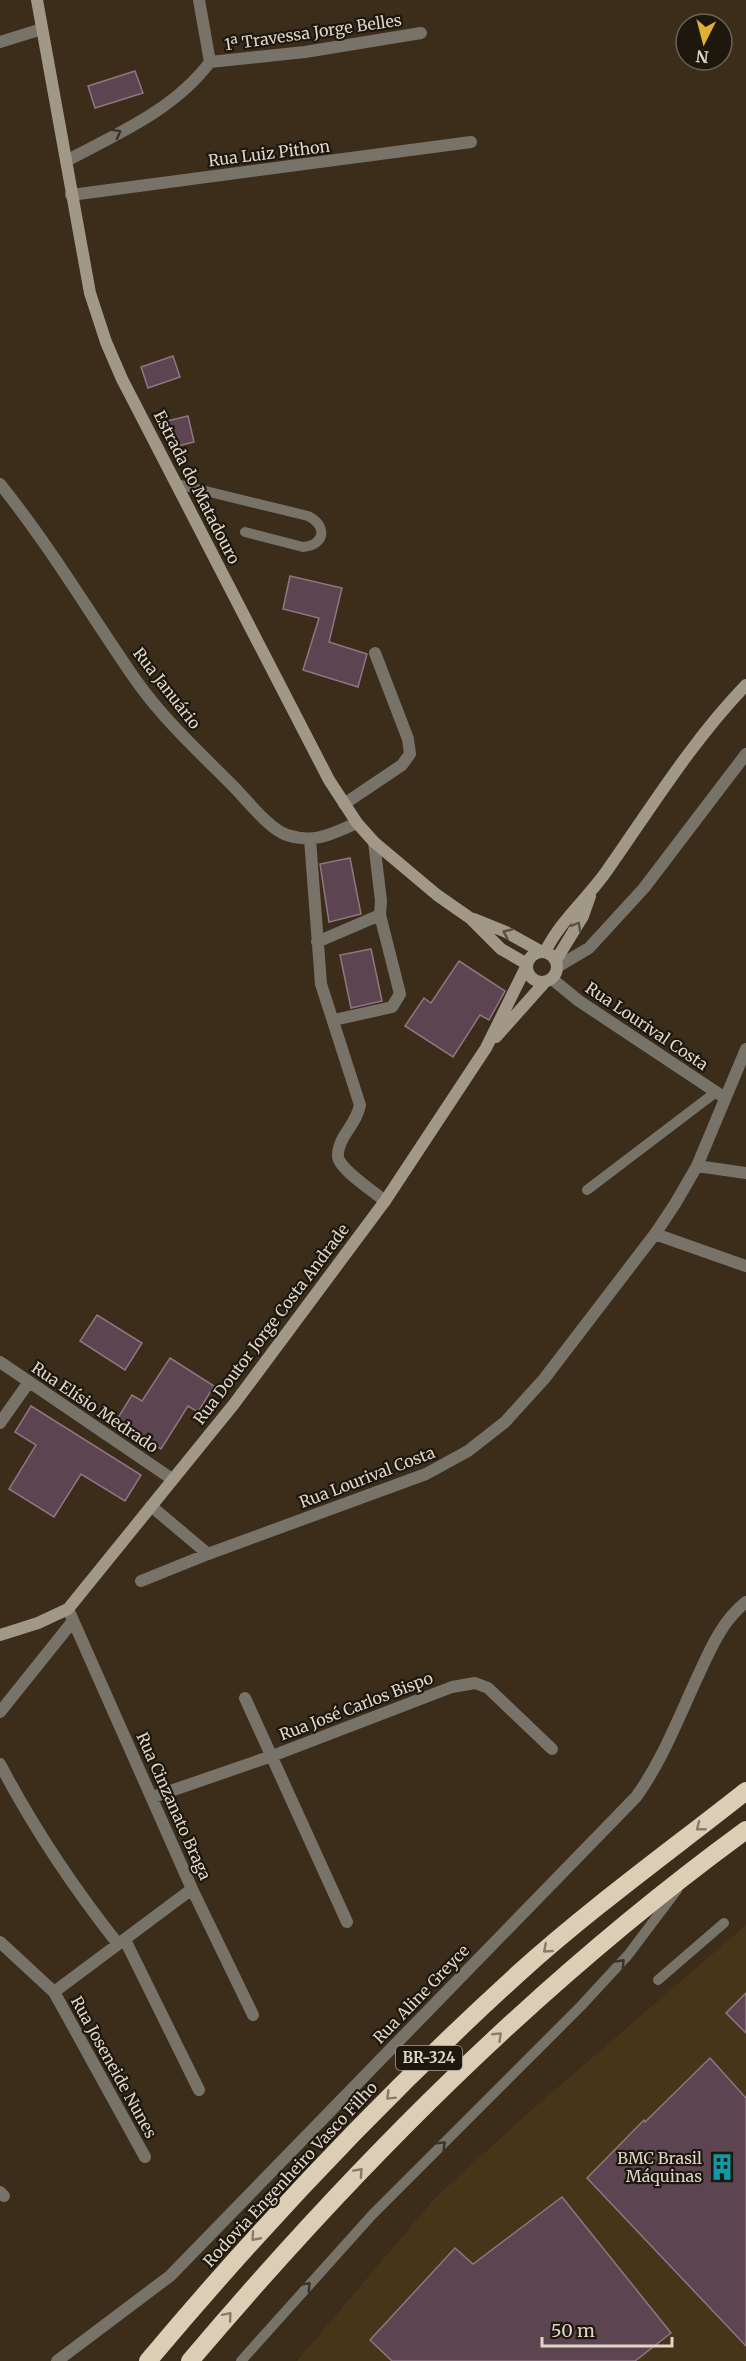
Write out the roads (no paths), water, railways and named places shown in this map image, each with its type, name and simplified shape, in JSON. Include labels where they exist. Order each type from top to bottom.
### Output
[{"type":"highway","name":"Rodovia Engenheiro Vasco Filho","points":[[148,2361],[210,2287],[287,2202],[411,2076],[520,1972],[582,1919],[746,1791]]},
{"type":"highway","name":"BR-324","points":[[190,2361],[311,2223],[434,2097],[541,1995],[692,1870],[746,1830]]},
{"type":"main road","name":"Estrada do Matadouro","points":[[37,0],[90,293],[105,342],[122,380],[328,780],[357,823],[374,842],[437,895],[470,918],[501,950],[526,966]]},
{"type":"main road","points":[[593,889],[583,916],[548,980],[532,979],[526,966],[532,955],[544,952],[558,928],[593,889],[664,786],[723,709],[746,685]]},
{"type":"main road","name":"Estrada do Matadouro","points":[[470,918],[506,932],[544,952]]},
{"type":"main road","points":[[544,952],[556,963]]},
{"type":"main road","name":"Rua Doutor Jorge Costa Andrade","points":[[71,1615],[151,1506],[234,1404],[385,1201],[486,1048],[526,966]]},
{"type":"main road","name":"Rua Doutor Jorge Costa Andrade","points":[[486,1048],[548,980]]},
{"type":"main road","points":[[0,1635],[71,1615]]},
{"type":"street","points":[[66,161],[148,117],[181,94],[198,78],[210,62],[199,0]]},
{"type":"street","points":[[0,42],[42,29]]},
{"type":"street","name":"1ª Travessa Jorge Belles","points":[[210,62],[305,52],[421,33]]},
{"type":"street","name":"Rua Luiz Pithon","points":[[71,195],[471,142]]},
{"type":"street","name":"Rua Januário","points":[[0,484],[58,561],[136,680],[159,710],[268,821],[285,834],[310,839]]},
{"type":"street","points":[[344,804],[402,765],[410,754],[408,740],[375,653]]},
{"type":"street","points":[[556,963],[589,948],[644,888],[746,754]]},
{"type":"street","points":[[357,823],[323,838],[310,839],[317,942],[321,984],[360,1105],[355,1121],[338,1149],[339,1159],[345,1168],[385,1201]]},
{"type":"street","points":[[334,1020],[392,1007],[400,994],[380,915],[381,901],[374,842]]},
{"type":"street","points":[[317,942],[380,915]]},
{"type":"street","name":"Rua Lourival Costa","points":[[548,980],[720,1095]]},
{"type":"street","name":"Rua Lourival Costa","points":[[141,1581],[426,1474],[468,1451],[505,1422],[544,1379],[655,1234],[697,1166],[720,1095],[746,1049]]},
{"type":"street","points":[[697,1166],[746,1173]]},
{"type":"street","points":[[655,1234],[746,1266]]},
{"type":"street","name":"Rua Elísio Medrado","points":[[0,1362],[172,1479]]},
{"type":"street","points":[[0,1423],[29,1383]]},
{"type":"street","points":[[151,1506],[208,1554]]},
{"type":"street","name":"Rua Aline Greyce","points":[[57,2361],[170,2276],[636,1797],[653,1773],[715,1638],[732,1614],[746,1602]]},
{"type":"street","points":[[0,1712],[71,1615]]},
{"type":"street","name":"Rua Cinzanato Braga","points":[[71,1615],[192,1889],[253,2015]]},
{"type":"street","name":"Rua José Carlos Bispo","points":[[153,1797],[272,1756],[452,1687],[475,1683],[488,1688],[552,1749]]},
{"type":"street","points":[[245,1698],[347,1923]]},
{"type":"street","points":[[0,1764],[32,1824],[56,1861],[121,1942],[199,2091]]},
{"type":"street","points":[[54,1992],[192,1889]]},
{"type":"street","name":"Rua Joseneide Nunes","points":[[0,1942],[54,1992],[145,2157]]},
{"type":"lane","points":[[177,484],[308,516],[321,526],[318,542],[303,547],[245,532]]},
{"type":"lane","points":[[587,1190],[720,1095]]},
{"type":"lane","points":[[241,2361],[372,2215],[581,2006],[628,1955],[692,1870]]},
{"type":"lane","points":[[658,1980],[724,1923]]},
{"type":"place","name":"BMC Brasil Máquinas","points":[[722,2167]]}]
